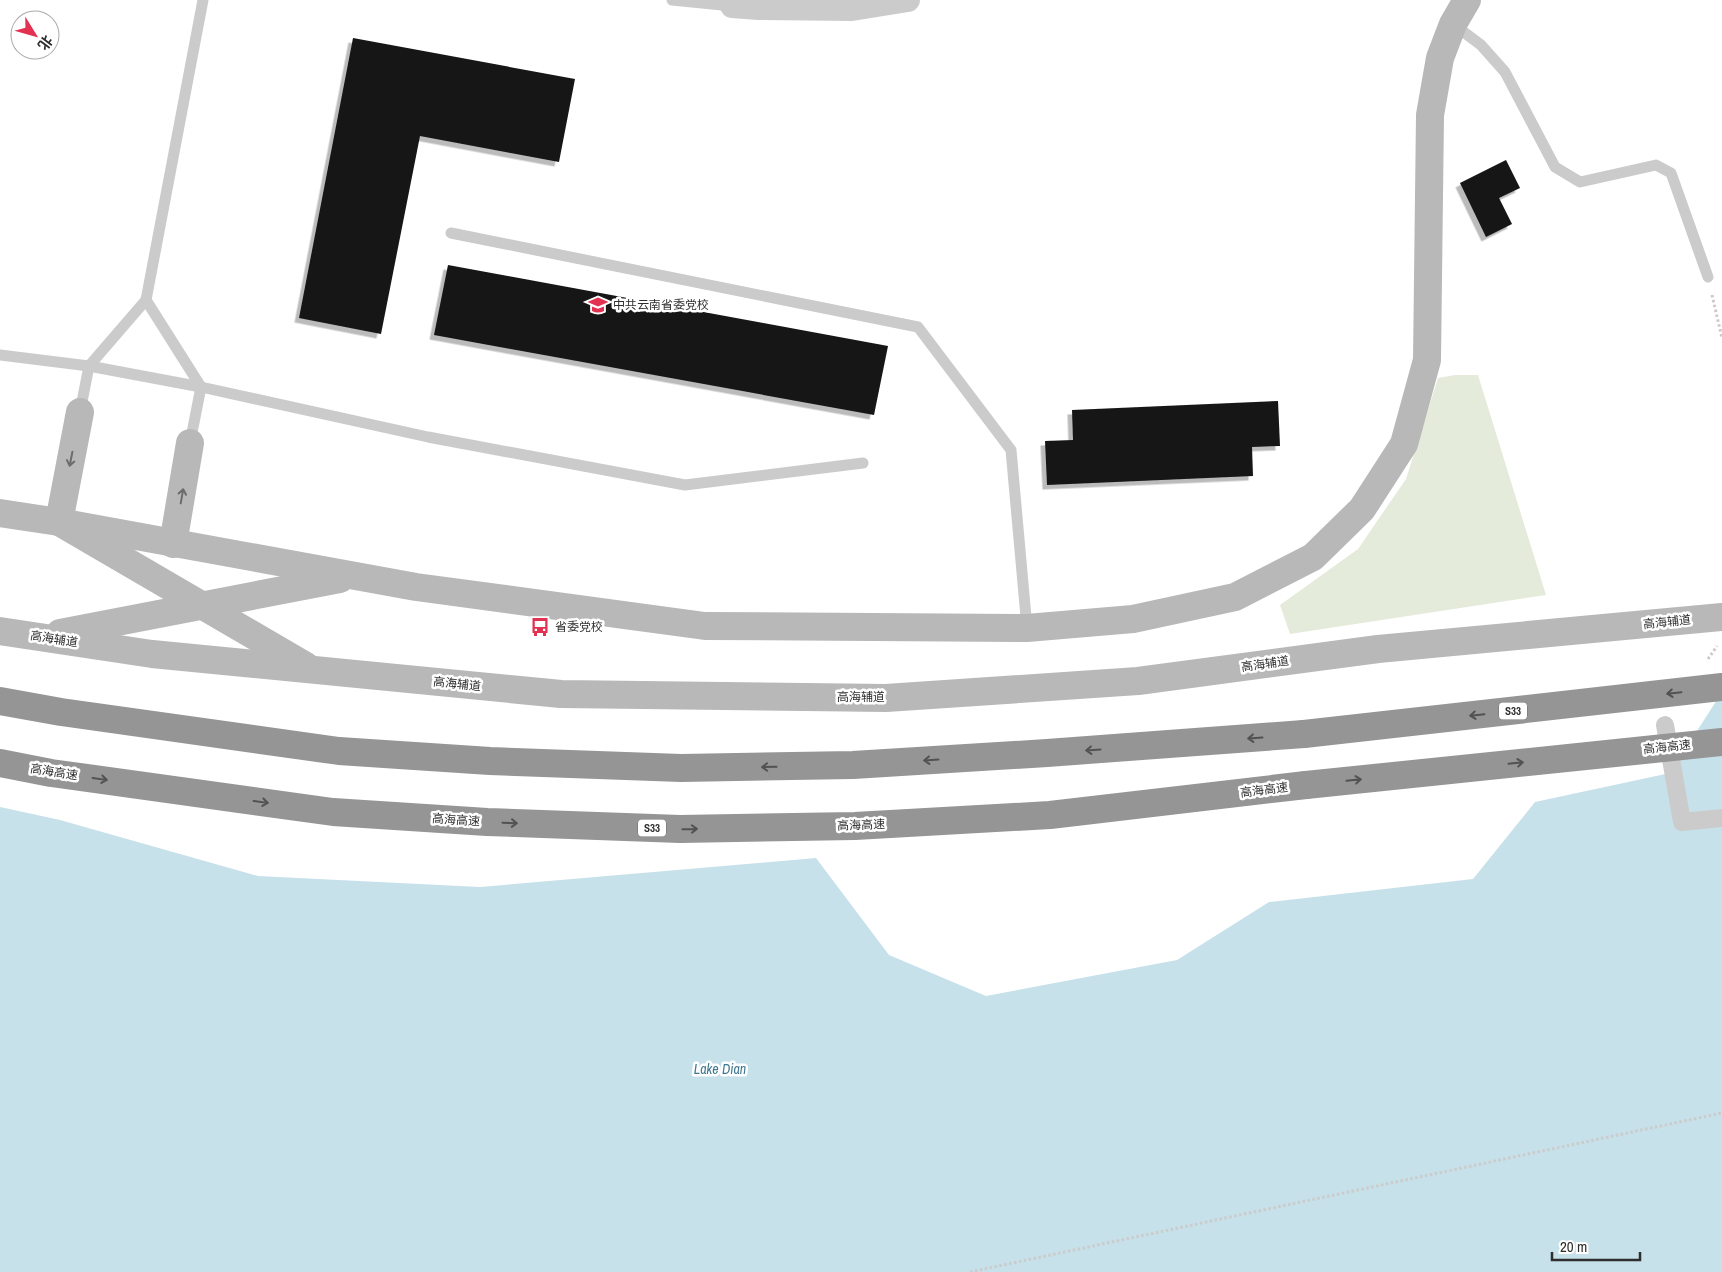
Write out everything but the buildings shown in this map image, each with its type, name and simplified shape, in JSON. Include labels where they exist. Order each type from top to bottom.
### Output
[{"type":"highway","name":"S33","points":[[0,701],[61,712],[339,751],[490,761],[681,768],[853,765],[1304,734],[1722,688]]},
{"type":"highway","name":"高海高速","points":[[0,763],[333,812],[487,822],[680,829],[854,826],[1050,814],[1306,785],[1722,742]]},
{"type":"main road","points":[[0,514],[59,522],[425,588],[705,626],[1027,628],[1134,620],[1235,597],[1313,557],[1362,509],[1404,444],[1427,360],[1430,115],[1440,58],[1454,24],[1467,0]]},
{"type":"main road","points":[[59,522],[80,412]]},
{"type":"main road","points":[[174,544],[190,444]]},
{"type":"main road","points":[[59,522],[314,670]]},
{"type":"main road","points":[[39,637],[356,576]]},
{"type":"main road","name":"高海辅道","points":[[0,631],[152,654],[561,694],[886,698],[1138,681],[1378,649],[1722,617]]},
{"type":"street","points":[[732,6],[852,9],[908,0]]},
{"type":"street","points":[[1665,725],[1682,822],[1722,818]]},
{"type":"lane","points":[[80,412],[89,366],[146,300],[203,0]]},
{"type":"lane","points":[[672,0],[732,6]]},
{"type":"lane","points":[[1454,24],[1481,45],[1505,72],[1555,167],[1580,182],[1656,166],[1671,173],[1708,276]]},
{"type":"lane","points":[[451,233],[918,326],[1011,450],[1027,628]]},
{"type":"lane","points":[[146,300],[201,387],[190,444]]},
{"type":"lane","points":[[0,356],[89,366],[201,387],[428,437],[684,485],[863,463]]},
{"type":"path","points":[[1708,276],[1722,338]]},
{"type":"path","points":[[970,1272],[1722,1113]]},
{"type":"green space","points":[[1455,375],[1478,375],[1546,595],[1290,634],[1280,605],[1358,549],[1406,479],[1438,378]]},
{"type":"water","name":"Lake Dian","points":[[1722,692],[1722,1272],[0,1272],[0,807],[60,820],[258,876],[480,887],[816,858],[889,955],[986,996],[1177,960],[1269,902],[1473,879],[1535,802],[1670,773]]},
{"type":"place","name":"中共云南省委党校","points":[[598,305]]},
{"type":"place","name":"省委党校","points":[[540,627]]}]
